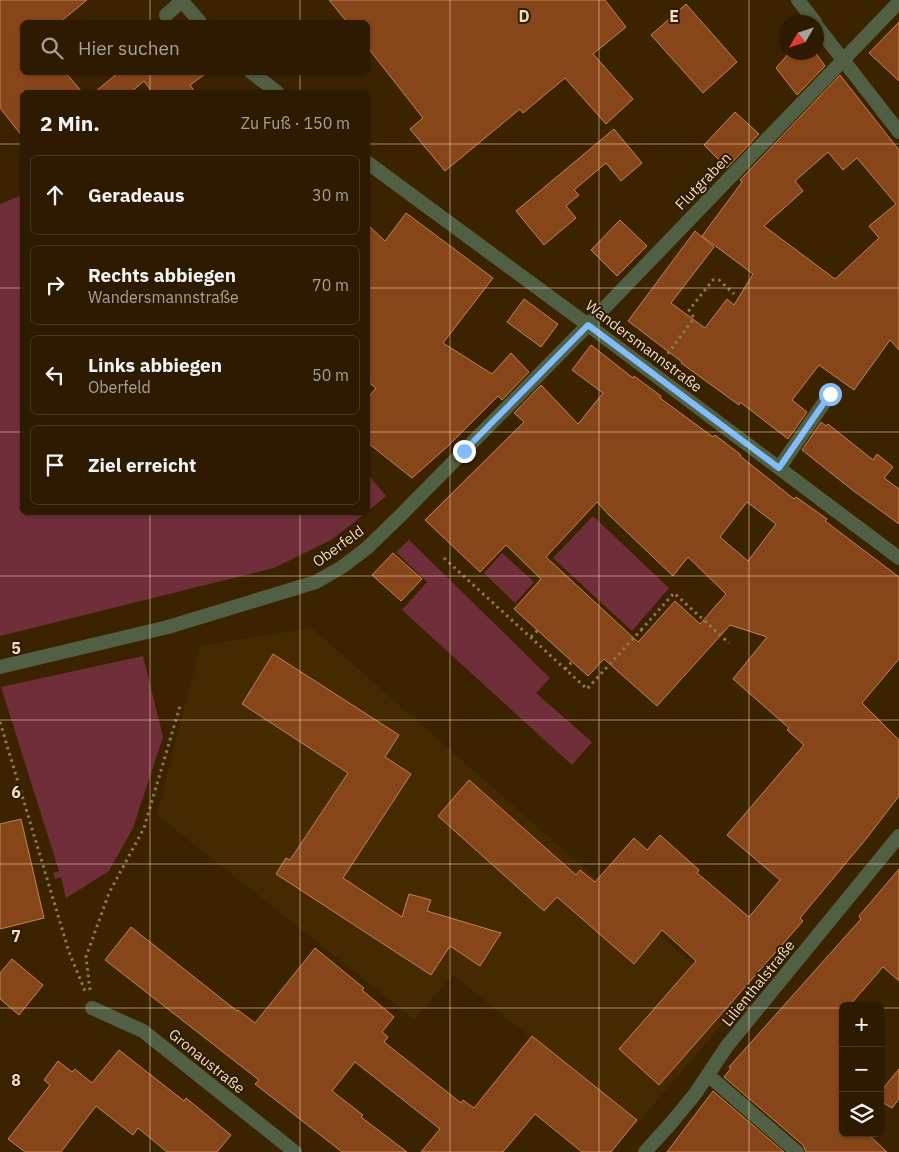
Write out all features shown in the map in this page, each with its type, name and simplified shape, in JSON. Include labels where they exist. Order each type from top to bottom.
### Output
[{"type":"street","points":[[798,0],[809,15]]},
{"type":"street","points":[[166,15],[182,1],[198,20]]},
{"type":"street","name":"Flutgraben","points":[[588,325],[899,2]]},
{"type":"street","points":[[824,35],[899,132]]},
{"type":"street","points":[[255,75],[274,90]]},
{"type":"street","name":"Wandersmannstraße","points":[[370,165],[588,325],[899,558]]},
{"type":"street","name":"Oberfeld","points":[[0,667],[168,627],[316,582],[342,567],[367,548],[399,517],[588,325]]},
{"type":"street","points":[[779,468],[830,394]]},
{"type":"street","name":"Lilienthalstraße","points":[[645,1152],[672,1122],[708,1075],[727,1046],[899,836]]},
{"type":"street","name":"Gronaustraße","points":[[92,1008],[143,1031],[295,1152]]},
{"type":"street","points":[[708,1075],[797,1152]]},
{"type":"path","points":[[654,374],[694,318],[689,310],[713,280],[719,280],[734,294]]},
{"type":"path","points":[[444,558],[587,689],[674,593],[729,643]]},
{"type":"path","points":[[531,638],[538,630]]},
{"type":"path","points":[[641,630],[645,634]]},
{"type":"path","points":[[565,669],[572,662]]},
{"type":"path","points":[[92,1008],[86,957],[109,893],[144,828],[180,706]]},
{"type":"path","points":[[0,722],[69,952],[92,1008]]},
{"type":"shaded area","points":[[20,196],[20,515],[363,515],[331,540],[274,568],[0,636],[0,204]]},
{"type":"shaded area","points":[[370,477],[386,496],[370,509]]},
{"type":"shaded area","points":[[593,516],[669,588],[632,631],[553,558]]},
{"type":"shaded area","points":[[409,540],[550,678],[536,693],[592,742],[572,765],[402,610],[427,582],[396,552]]},
{"type":"shaded area","points":[[502,553],[534,582],[515,603],[484,573]]},
{"type":"shaded area","points":[[312,628],[739,1005],[637,1124],[453,975],[414,1019],[157,815],[200,646]]},
{"type":"shaded area","points":[[143,656],[163,737],[133,828],[109,871],[66,898],[61,877],[55,879],[53,873],[59,871],[1,687]]},
{"type":"building","points":[[0,0],[87,0],[62,20],[20,20],[20,75],[68,75],[80,90],[20,90],[20,133],[0,108]]},
{"type":"building","points":[[329,0],[605,0],[626,27],[593,54],[633,99],[606,124],[565,78],[523,113],[520,109],[445,171],[410,129],[423,118],[370,51],[370,20],[345,20]]},
{"type":"building","points":[[686,4],[737,62],[703,93],[651,35]]},
{"type":"building","points":[[899,22],[899,81],[869,53]]},
{"type":"building","points":[[783,60],[821,60],[825,66],[797,95],[776,68]]},
{"type":"building","points":[[115,75],[204,75],[190,85],[194,90],[151,90],[144,81],[133,90],[97,90]]},
{"type":"building","points":[[840,75],[899,150],[899,350],[890,340],[854,390],[819,365],[792,400],[807,412],[788,439],[740,402],[739,405],[681,363],[628,321],[695,231],[714,247],[671,303],[705,328],[727,299],[734,305],[753,274],[702,236],[742,182],[740,180]],"holes":[[[828,152],[843,170],[857,158],[896,204],[869,226],[879,238],[835,279],[764,226],[803,191],[795,181]]]},
{"type":"building","points":[[735,112],[759,134],[727,168],[704,145]]},
{"type":"building","points":[[614,129],[642,163],[621,181],[606,163],[574,190],[579,195],[566,206],[576,218],[544,245],[516,211]]},
{"type":"building","points":[[406,213],[493,278],[443,343],[492,374],[511,353],[529,372],[502,400],[498,396],[448,446],[412,478],[370,445],[370,396],[376,388],[370,384],[370,227],[385,241]]},
{"type":"building","points":[[620,220],[647,246],[617,276],[591,250]]},
{"type":"building","points":[[524,299],[558,324],[541,347],[507,322]]},
{"type":"building","points":[[591,345],[713,437],[715,435],[794,499],[796,497],[827,519],[825,521],[899,577],[899,659],[862,703],[899,740],[899,796],[800,918],[803,921],[659,1085],[619,1049],[696,961],[662,930],[634,964],[557,897],[544,911],[438,816],[469,780],[576,875],[580,870],[595,882],[634,838],[647,850],[660,835],[699,870],[697,873],[749,917],[780,880],[727,835],[804,745],[787,730],[789,728],[733,679],[767,637],[730,625],[657,706],[604,659],[588,676],[514,609],[541,579],[506,545],[480,572],[425,520],[524,422],[514,413],[541,385],[578,424],[603,393],[572,370]],"holes":[[[597,502],[673,576],[688,557],[726,594],[700,624],[675,601],[638,642],[546,557]],[[747,502],[776,524],[748,561],[720,537]]]},
{"type":"building","points":[[821,422],[826,426],[828,424],[873,460],[877,454],[893,467],[884,478],[899,489],[899,524],[802,450]]},
{"type":"building","points":[[393,553],[422,579],[401,601],[372,575]]},
{"type":"building","points":[[273,654],[399,735],[385,757],[411,774],[343,878],[402,917],[409,894],[431,900],[427,911],[501,933],[480,966],[450,946],[431,975],[276,874],[286,858],[290,860],[348,773],[242,704]]},
{"type":"building","points":[[21,819],[44,918],[0,929],[0,824]]},
{"type":"building","points":[[899,869],[899,981],[883,967],[852,1002],[839,1002],[839,1137],[871,1137],[887,1152],[806,1152],[803,1145],[724,1077],[731,1068],[729,1067],[861,919],[859,916]]},
{"type":"building","points":[[131,927],[237,1011],[255,1023],[315,948],[364,988],[362,990],[394,1017],[382,1032],[388,1037],[384,1042],[461,1103],[463,1100],[474,1108],[532,1036],[637,1120],[611,1152],[582,1152],[535,1114],[503,1152],[421,1152],[440,1129],[355,1062],[332,1091],[363,1115],[361,1117],[407,1152],[342,1152],[255,1084],[259,1080],[105,960]]},
{"type":"building","points":[[12,959],[43,985],[19,1015],[0,999],[0,973]]},
{"type":"building","points":[[119,1050],[184,1101],[186,1098],[231,1135],[217,1152],[167,1152],[138,1128],[133,1135],[96,1106],[61,1152],[25,1152],[8,1139],[50,1085],[44,1080],[58,1061],[72,1072],[75,1069],[92,1083]]},
{"type":"building","points":[[899,1069],[899,1099],[892,1108],[884,1103],[884,1087]]},
{"type":"building","points":[[713,1091],[784,1152],[667,1152]]},
{"type":"route","points":[[464,451],[588,325],[779,468],[830,394]]}]
